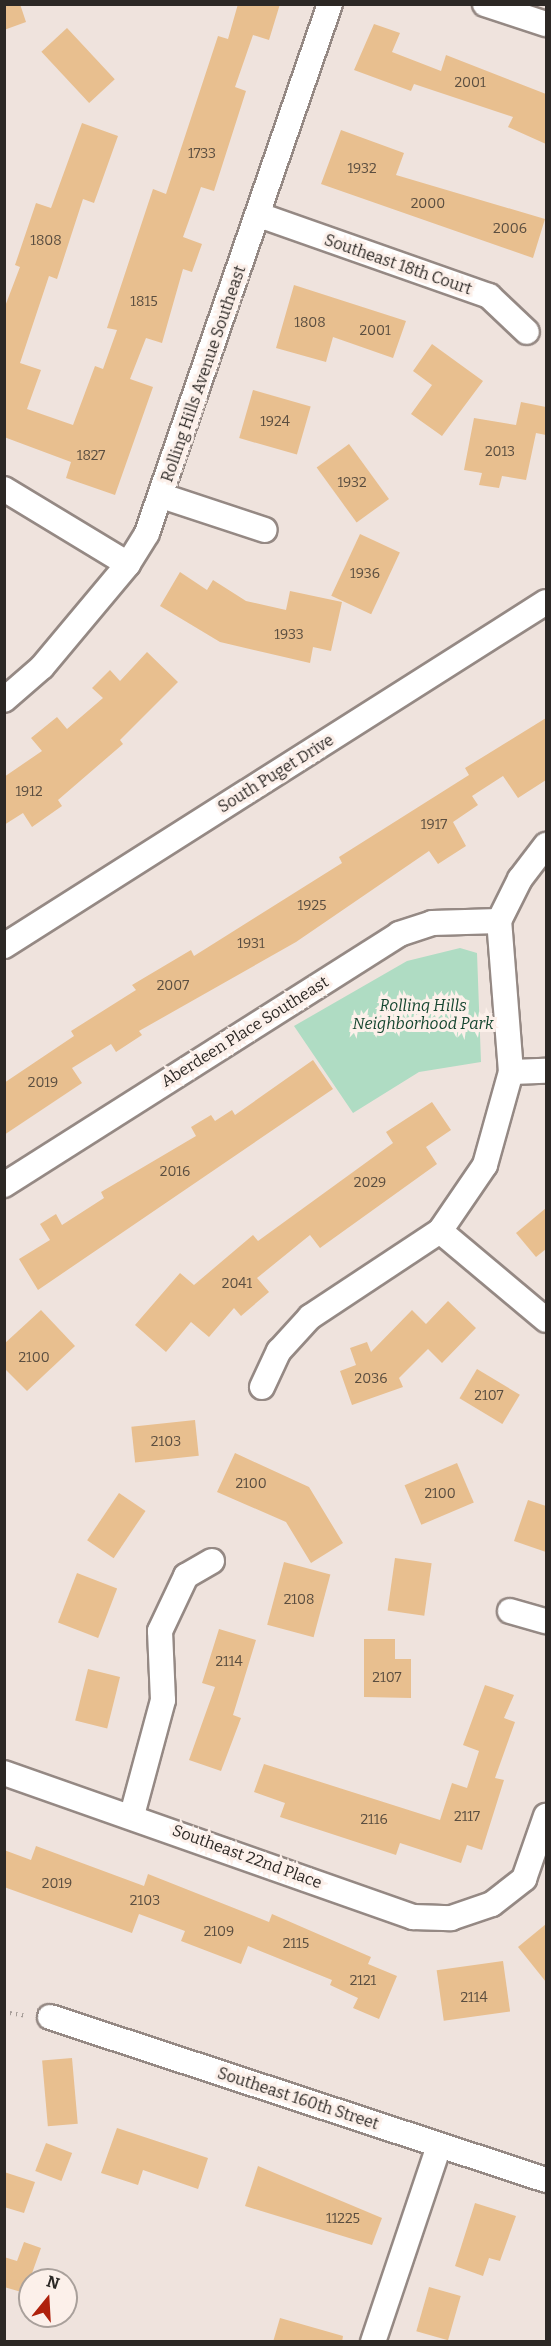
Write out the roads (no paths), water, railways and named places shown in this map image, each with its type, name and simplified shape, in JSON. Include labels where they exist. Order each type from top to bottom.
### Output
[{"type":"street","name":"Rolling Hills Avenue Southeast","points":[[4,700],[42,667],[128,564],[162,496],[330,4]]},
{"type":"street","points":[[485,4],[546,24]]},
{"type":"street","name":"Southeast 18th Court","points":[[259,215],[489,296],[527,332]]},
{"type":"street","points":[[4,489],[128,564]]},
{"type":"street","points":[[162,496],[265,530]]},
{"type":"street","name":"South Puget Drive","points":[[4,946],[546,602]]},
{"type":"street","points":[[262,1387],[279,1351],[310,1317],[440,1231],[485,1165],[511,1072],[499,921],[520,879],[546,845]]},
{"type":"street","name":"Aberdeen Place Southeast","points":[[4,1185],[399,934],[432,923],[499,921]]},
{"type":"street","points":[[511,1072],[546,1071]]},
{"type":"street","points":[[440,1231],[546,1320]]},
{"type":"street","points":[[132,1815],[164,1700],[160,1631],[186,1576],[212,1561]]},
{"type":"street","points":[[510,1611],[546,1621]]},
{"type":"street","name":"Southeast 22nd Place","points":[[4,1773],[132,1815],[413,1917],[452,1918],[492,1904],[524,1879],[546,1816]]},
{"type":"street","name":"Southeast 160th Street","points":[[50,2017],[546,2180]]},
{"type":"street","points":[[373,2342],[439,2146]]},
{"type":"park label","name":"Rolling Hills Neighborhood Park","points":[[423,1015]]}]
